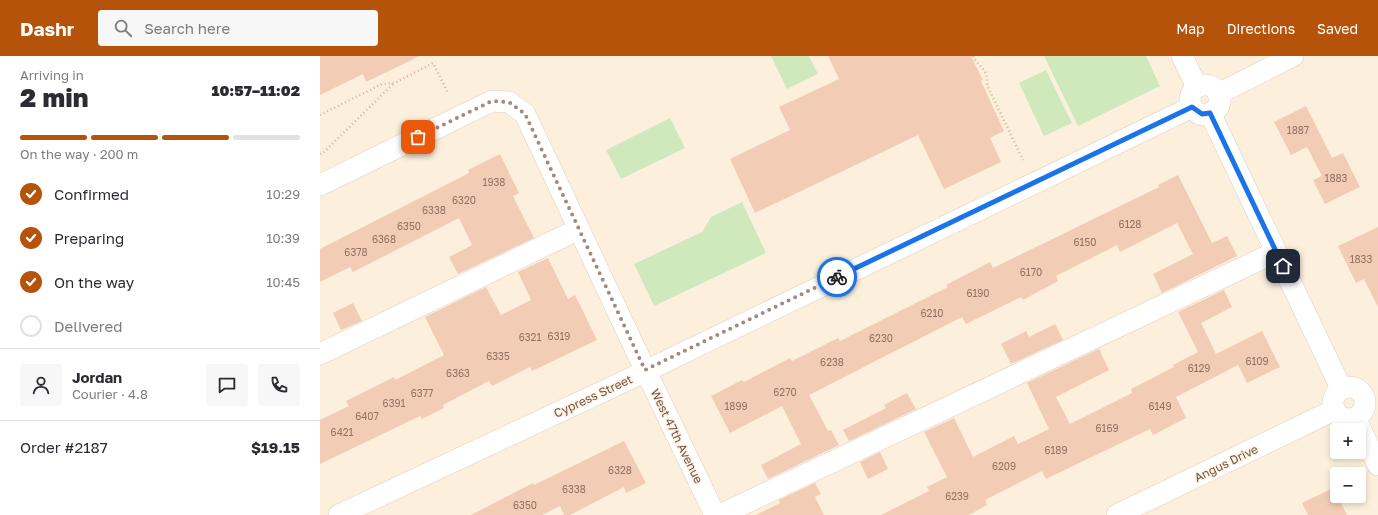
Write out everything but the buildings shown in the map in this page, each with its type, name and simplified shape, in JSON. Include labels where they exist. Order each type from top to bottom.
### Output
[{"type":"street","points":[[1182,56],[1197,87]]},
{"type":"street","points":[[1218,94],[1293,56]]},
{"type":"street","points":[[1201,110],[1217,107],[1218,94],[1212,87],[1202,85],[1197,87],[1190,98],[1201,110],[1276,252],[1341,388]]},
{"type":"street","name":"West 47th Avenue","points":[[320,185],[492,101],[509,102],[525,114],[715,515]]},
{"type":"street","name":"Cypress Street","points":[[339,515],[1201,110]]},
{"type":"street","points":[[320,354],[579,229]]},
{"type":"street","points":[[720,515],[1276,252]]},
{"type":"street","points":[[1341,388],[1354,388],[1371,393],[1364,409],[1355,418],[1343,418],[1334,410],[1333,398],[1341,388]]},
{"type":"street","name":"Angus Drive","points":[[1117,515],[1334,410]]},
{"type":"street","points":[[1355,418],[1378,465]]},
{"type":"path","points":[[973,56],[976,62],[982,66],[988,78],[987,85],[1023,160]]},
{"type":"path","points":[[320,154],[324,152],[395,83],[433,63],[448,93]]},
{"type":"path","points":[[320,115],[382,84],[395,83]]},
{"type":"green space","points":[[771,56],[809,56],[818,74],[787,89]]},
{"type":"green space","points":[[1044,56],[1146,56],[1160,86],[1078,126]]},
{"type":"green space","points":[[1046,70],[1072,123],[1044,136],[1019,83]]},
{"type":"green space","points":[[670,118],[685,148],[621,179],[606,150]]},
{"type":"green space","points":[[742,202],[766,253],[654,306],[634,264],[702,232],[711,217]]},
{"type":"way so far","points":[[418,137],[492,101],[509,102],[525,114],[645,370],[837,277]]},
{"type":"route","points":[[837,277],[1192,107],[1198,113],[1210,113],[1283,266]]}]
